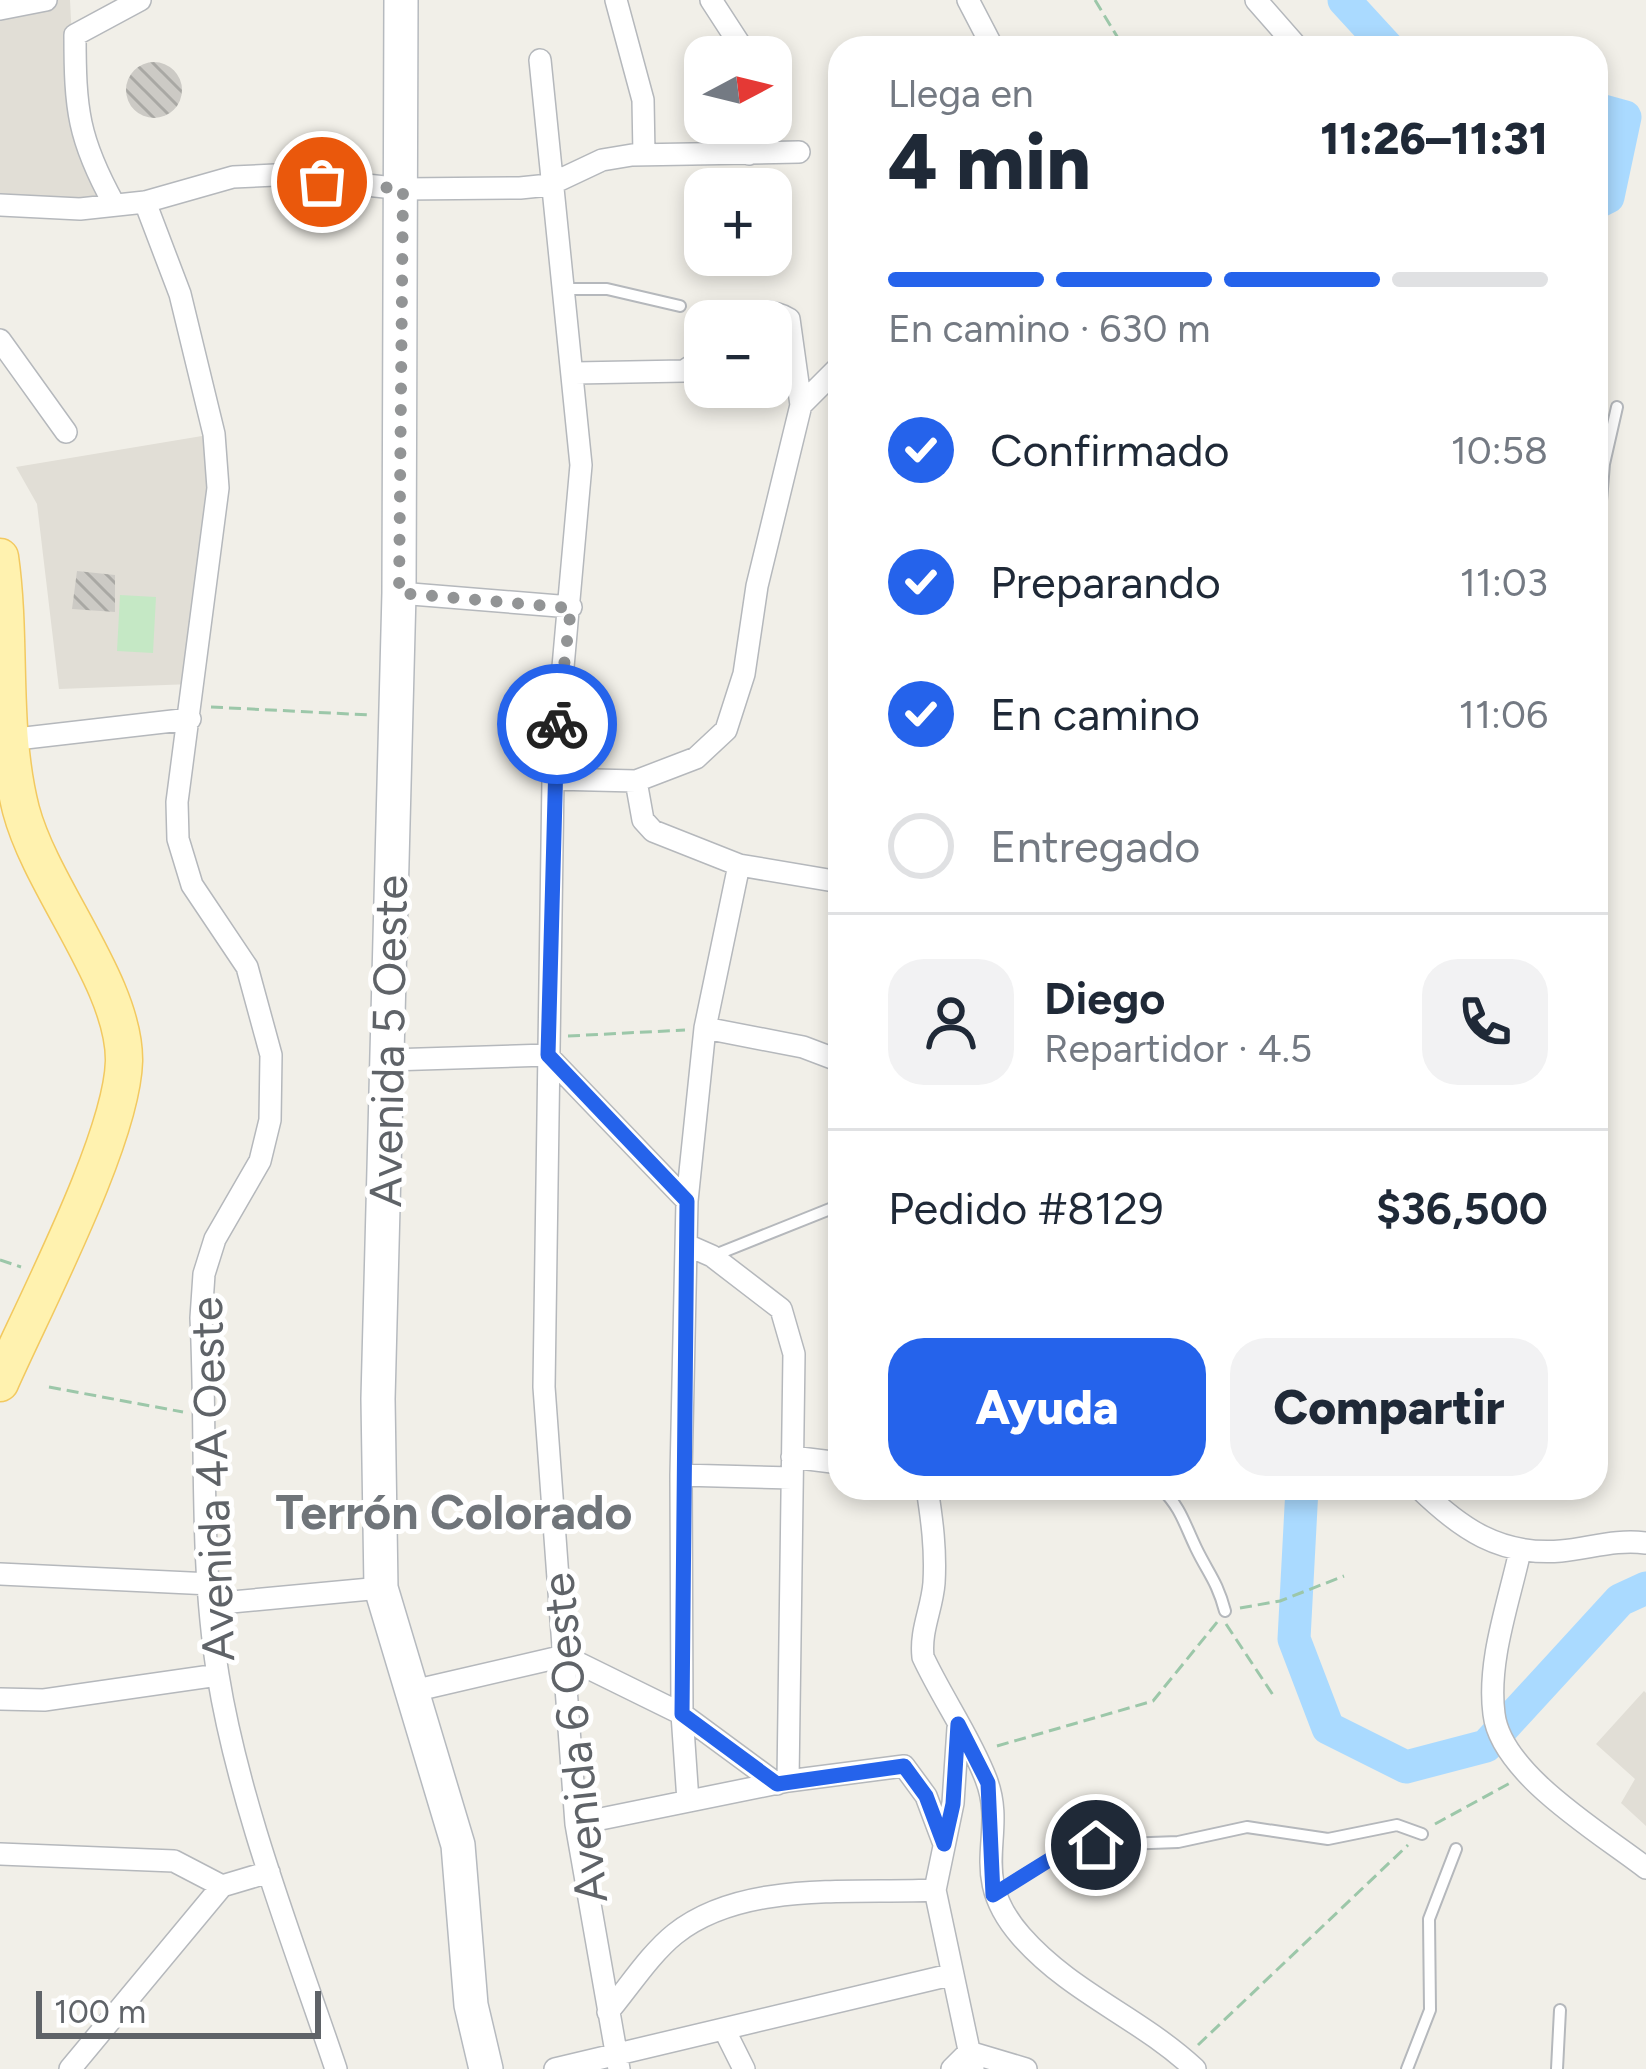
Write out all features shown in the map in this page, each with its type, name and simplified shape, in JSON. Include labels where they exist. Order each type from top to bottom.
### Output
[{"type":"main road","points":[[0,557],[8,740],[29,836],[113,1006],[124,1062],[116,1107],[98,1156],[0,1383]]},
{"type":"street","points":[[0,9],[46,0]]},
{"type":"street","points":[[114,204],[85,152],[75,99],[75,35],[140,0]]},
{"type":"street","name":"Avenida 5 Oeste","points":[[400,0],[399,593],[378,1399],[381,1588],[458,1845],[471,2005],[486,2069]]},
{"type":"street","points":[[616,0],[643,100],[644,155]]},
{"type":"street","points":[[711,0],[734,36]]},
{"type":"street","points":[[968,0],[987,36]]},
{"type":"street","points":[[1256,0],[1288,36]]},
{"type":"street","name":"Avenida 6 Oeste","points":[[540,60],[549,185],[575,373],[581,465],[553,779],[544,1387],[575,1824],[617,2062]]},
{"type":"street","points":[[748,154],[754,144]]},
{"type":"street","points":[[0,205],[27,210],[145,202],[233,177],[275,175],[403,189],[549,185],[602,160],[799,152]]},
{"type":"street","name":"Avenida 4A Oeste","points":[[145,202],[180,294],[214,434],[218,488],[177,802],[178,838],[192,885],[247,967],[271,1054],[271,1120],[260,1161],[215,1239],[204,1274],[211,1594],[218,1675],[269,1872],[336,2069]]},
{"type":"street","points":[[0,340],[66,432]]},
{"type":"street","points":[[553,779],[636,782],[696,758],[726,730],[744,674],[757,586],[801,406],[792,341]]},
{"type":"street","points":[[575,373],[684,371]]},
{"type":"street","points":[[801,406],[828,378]]},
{"type":"street","points":[[399,593],[571,608]]},
{"type":"street","points":[[8,740],[191,713]]},
{"type":"street","points":[[636,782],[644,820],[652,831],[739,865],[828,880]]},
{"type":"street","points":[[688,1801],[682,1714],[681,1475],[687,1201],[705,1028],[739,865]]},
{"type":"street","points":[[705,1028],[828,1056]]},
{"type":"street","points":[[389,1060],[548,1046],[687,1201]]},
{"type":"street","points":[[687,1245],[712,1256],[781,1309],[794,1354],[782,1783]]},
{"type":"street","points":[[681,1475],[828,1464]]},
{"type":"street","points":[[929,1500],[934,1588],[921,1636],[923,1657],[988,1783],[993,1895],[1018,1933],[1064,1980],[1154,2031],[1189,2064]]},
{"type":"street","points":[[1434,1500],[1482,1540],[1520,1551],[1562,1551],[1622,1540],[1646,1543]]},
{"type":"street","points":[[1520,1551],[1496,1663],[1496,1725],[1524,1770],[1646,1868]]},
{"type":"street","points":[[0,1574],[211,1594],[381,1588]]},
{"type":"street","points":[[413,1690],[564,1656],[682,1714],[782,1783]]},
{"type":"street","points":[[0,1699],[44,1700],[218,1675]]},
{"type":"street","points":[[958,1724],[953,1804],[935,1890],[971,2060]]},
{"type":"street","points":[[575,1824],[782,1783],[904,1766],[926,1796],[944,1844]]},
{"type":"street","points":[[0,1854],[174,1861],[222,1886]]},
{"type":"street","points":[[70,2069],[222,1886],[269,1872]]},
{"type":"street","points":[[608,2012],[674,1935],[709,1914],[762,1898],[935,1890]]},
{"type":"street","points":[[555,2069],[617,2062],[724,2029],[950,1975]]},
{"type":"street","points":[[724,2029],[744,2069]]},
{"type":"street","points":[[952,2069],[971,2060],[1026,2069]]},
{"type":"lane","points":[[563,290],[607,289],[680,306]]},
{"type":"lane","points":[[1608,446],[1617,406]]},
{"type":"lane","points":[[712,1256],[828,1210]]},
{"type":"lane","points":[[1173,1500],[1186,1514],[1196,1548],[1214,1574],[1223,1614]]},
{"type":"lane","points":[[993,1895],[1062,1852],[1096,1845],[1178,1842],[1246,1827],[1297,1838],[1328,1839],[1396,1825],[1422,1834]]},
{"type":"lane","points":[[1407,2069],[1430,2009],[1429,1919],[1456,1849]]},
{"type":"lane","points":[[1557,2069],[1560,2010]]},
{"type":"path","points":[[1095,0],[1117,36]]},
{"type":"path","points":[[191,713],[395,716]]},
{"type":"path","points":[[548,1046],[705,1028]]},
{"type":"path","points":[[49,1387],[206,1416]]},
{"type":"path","points":[[972,1751],[1153,1701],[1223,1614],[1280,1601],[1344,1576]]},
{"type":"path","points":[[1223,1614],[1274,1695]]},
{"type":"path","points":[[1189,2064],[1422,1834],[1524,1770]]},
{"type":"shaded area","points":[[70,0],[75,99],[114,204],[0,205],[0,9]]},
{"type":"shaded area","points":[[214,434],[192,684],[59,689],[37,504],[16,467]]},
{"type":"shaded area","points":[[1644,1691],[1646,1826],[1621,1803],[1635,1779],[1596,1744]]},
{"type":"green space","points":[[120,595],[156,597],[153,653],[117,651]]},
{"type":"building","points":[[154,62],[174,70],[182,90],[174,110],[154,118],[134,110],[126,90],[134,70]]},
{"type":"building","points":[[77,571],[115,575],[115,612],[72,609]]},
{"type":"waterway","points":[[1344,0],[1377,36]]},
{"type":"waterway","points":[[1608,112],[1625,117],[1608,197]]},
{"type":"waterway","points":[[1301,1500],[1294,1639],[1328,1728],[1406,1767],[1486,1746],[1620,1600],[1646,1588]]},
{"type":"way so far","points":[[322,182],[403,189],[399,593],[571,608],[557,724]]},
{"type":"district","name":"Terrón Colorado","points":[[454,1512]]},
{"type":"route","points":[[557,724],[548,1055],[687,1201],[682,1714],[777,1784],[904,1766],[926,1796],[944,1844],[958,1766],[958,1724],[988,1783],[993,1895],[1062,1852],[1096,1845]]}]
